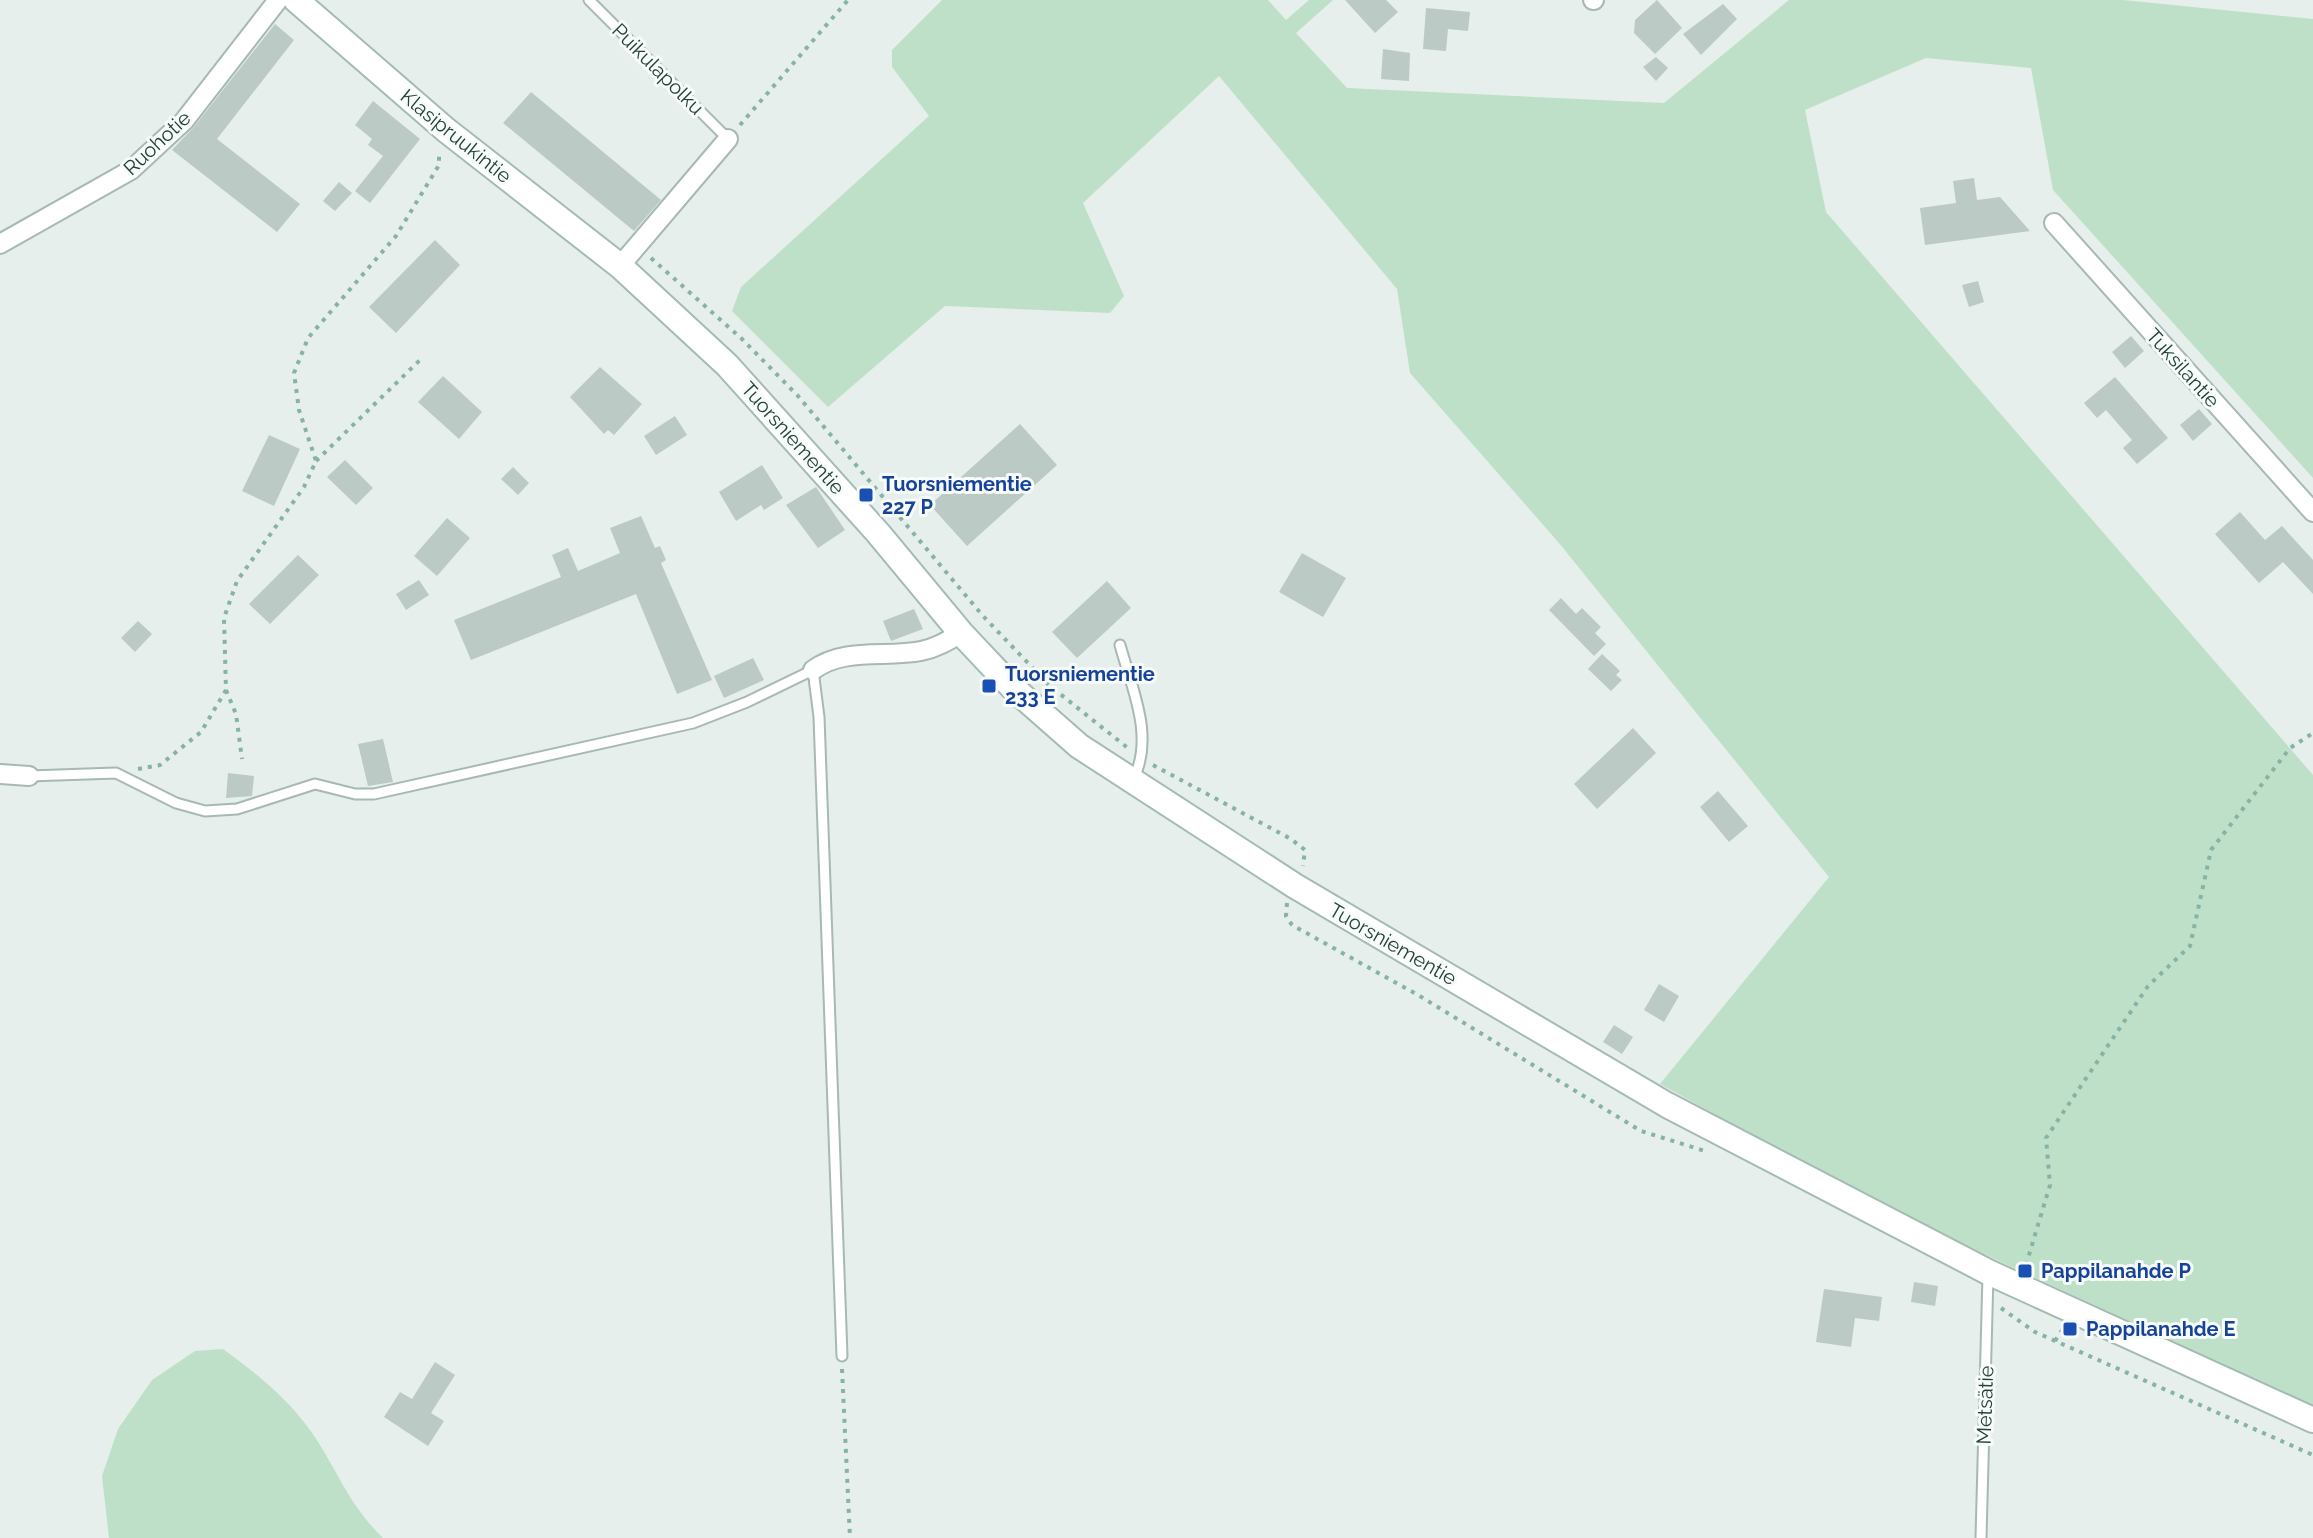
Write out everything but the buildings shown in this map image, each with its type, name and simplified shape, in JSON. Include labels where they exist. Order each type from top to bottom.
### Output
[{"type":"main road","name":"Klasipruukintie","points":[[296,0],[440,124],[620,266]]},
{"type":"main road","name":"Tuorsniementie","points":[[620,266],[759,398],[961,633],[1038,711],[1079,746],[1295,886],[1667,1105],[1988,1272],[2313,1420]]},
{"type":"street","name":"Ruohotie","points":[[0,244],[131,170],[184,121],[278,0]]},
{"type":"street","points":[[620,266],[728,139]]},
{"type":"street","name":"Tuksilantie","points":[[2054,223],[2313,512]]},
{"type":"street","points":[[813,670],[839,656],[901,654],[936,648],[961,633]]},
{"type":"street","points":[[0,774],[29,776]]},
{"type":"lane","name":"Puikulapolku","points":[[589,0],[728,139]]},
{"type":"lane","points":[[1120,645],[1143,730],[1144,759],[1132,782]]},
{"type":"lane","points":[[29,776],[84,771],[116,773],[176,803],[205,811],[237,809],[315,784],[355,794],[374,794],[693,723],[747,702],[813,670],[819,717],[842,1356]]},
{"type":"lane","name":"Metsätie","points":[[1981,1538],[1988,1272]]},
{"type":"path","points":[[728,139],[848,0]]},
{"type":"path","points":[[316,461],[299,410],[294,373],[308,338],[396,236],[439,165],[440,124]]},
{"type":"path","points":[[638,246],[742,339],[798,396],[983,616],[1049,685],[1144,759],[1291,839],[1305,850],[1306,858],[1286,904],[1286,916],[1292,925],[1418,995],[1641,1131],[1717,1156]]},
{"type":"path","points":[[242,759],[236,714],[226,690],[224,618],[237,581],[304,487],[316,461],[421,359]]},
{"type":"path","points":[[116,773],[160,765],[201,732],[226,690]]},
{"type":"path","points":[[2025,1271],[2050,1185],[2046,1138],[2148,986],[2190,946],[2211,850],[2290,748],[2313,733]]},
{"type":"path","points":[[1989,1297],[2012,1318],[2055,1341],[2313,1455]]},
{"type":"path","points":[[2055,1341],[2065,1326],[2070,1329]]},
{"type":"path","points":[[842,1356],[850,1538]]},
{"type":"green space","points":[[942,0],[1268,0],[1286,20],[1309,0],[1333,0],[1296,33],[1347,88],[1664,103],[1789,0],[2123,0],[2313,19],[2313,478],[2053,190],[2031,68],[1926,58],[1805,110],[1826,212],[2313,775],[2313,1409],[1878,1204],[1660,1084],[1829,877],[1559,543],[1410,373],[1397,289],[1219,76],[1083,203],[1124,296],[1110,313],[945,306],[828,407],[732,311],[741,287],[929,116],[892,67],[892,50]]},
{"type":"green space","points":[[223,1349],[270,1386],[301,1418],[360,1512],[383,1538],[109,1538],[102,1476],[118,1429],[152,1380],[195,1351]]},
{"type":"place","name":"Tuorsniementie 227 P","points":[[866,495]]},
{"type":"place","name":"Tuorsniementie 233 E","points":[[989,686]]},
{"type":"place","name":"Pappilanahde P","points":[[2025,1271]]},
{"type":"place","name":"Pappilanahde E","points":[[2070,1329]]}]
